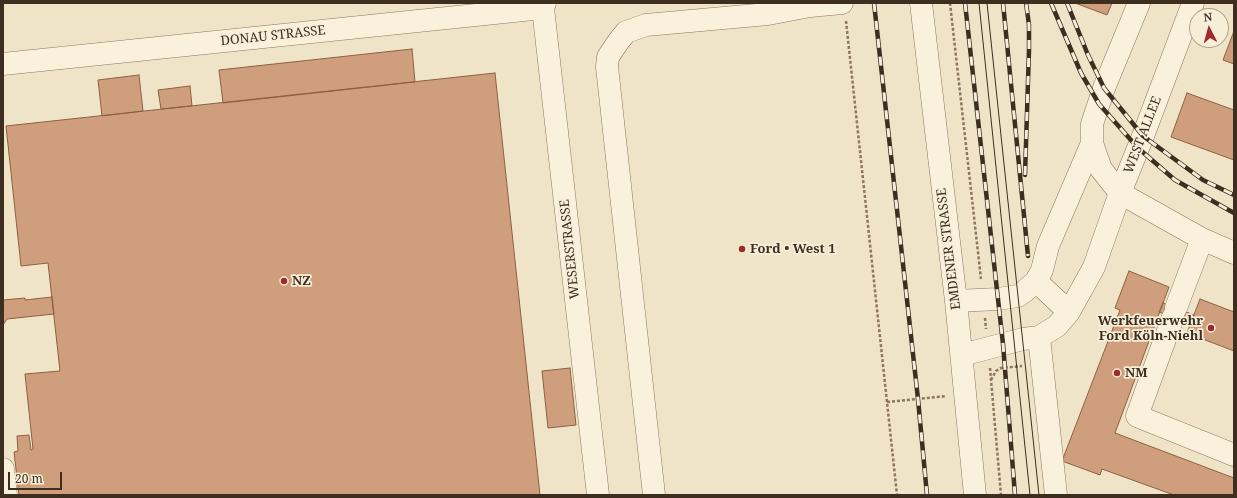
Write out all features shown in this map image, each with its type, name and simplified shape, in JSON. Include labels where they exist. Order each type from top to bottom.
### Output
[{"type":"street","name":"EMDENER STRASSE","points":[[921,3],[956,301],[975,495]]},
{"type":"street","points":[[1139,3],[1104,88],[1092,124],[1092,143],[1101,169],[1120,193],[1202,239],[1234,253]]},
{"type":"street","name":"WEST ALLEE","points":[[1039,337],[1057,326],[1069,312],[1094,267],[1120,193],[1193,3]]},
{"type":"street","name":"DONAU STRASSE","points":[[3,64],[544,6]]},
{"type":"street","name":"WESERSTRASSE","points":[[544,6],[598,495]]},
{"type":"street","points":[[654,495],[607,67],[608,58],[626,32],[646,25],[768,14],[810,6],[844,11]]},
{"type":"street","points":[[956,301],[984,300],[1018,296],[1036,281],[1042,270],[1048,246],[1092,143]]},
{"type":"street","points":[[1202,239],[1137,416],[1234,455]]},
{"type":"street","points":[[1036,281],[1069,312]]},
{"type":"street","points":[[962,356],[1023,339],[1039,337],[1056,495]]},
{"type":"street","points":[[3,469],[6,495]]},
{"type":"path","points":[[950,3],[984,300],[1001,495]]},
{"type":"path","points":[[844,11],[896,495]]},
{"type":"path","points":[[991,380],[996,371],[1001,368],[1042,364]]},
{"type":"path","points":[[887,402],[992,391]]},
{"type":"building","points":[[1075,3],[1112,3],[1107,15]]},
{"type":"building","points":[[1234,31],[1234,64],[1223,60],[1228,48],[1229,48]]},
{"type":"building","points":[[412,49],[415,82],[223,103],[219,70]]},
{"type":"building","name":"NZ","points":[[495,73],[540,495],[19,495],[14,452],[18,451],[17,436],[29,435],[31,450],[33,449],[25,374],[60,371],[48,263],[21,266],[6,126]]},
{"type":"building","points":[[139,75],[143,111],[102,116],[98,80]]},
{"type":"building","points":[[190,86],[192,106],[161,109],[158,90]]},
{"type":"building","points":[[1187,93],[1234,110],[1234,160],[1171,137]]},
{"type":"building","name":"NM","points":[[1129,271],[1169,287],[1115,433],[1234,478],[1234,495],[1174,495],[1102,469],[1100,475],[1062,461],[1120,310],[1115,308]]},
{"type":"building","points":[[52,297],[54,314],[7,319],[3,325],[3,300],[25,298],[25,300]]},
{"type":"building","name":"Werkfeuerwehr Ford Köln-Niehl","points":[[1200,299],[1234,312],[1234,351],[1187,333]]},
{"type":"building","points":[[1163,303],[1194,315],[1190,324],[1159,312]]},
{"type":"building","points":[[570,368],[576,425],[548,428],[542,371]]},
{"type":"tram line","points":[[979,3],[1030,495]]},
{"type":"tram line","points":[[987,3],[1039,495]]},
{"type":"railway","points":[[874,3],[918,399],[927,495]]},
{"type":"railway","points":[[965,3],[1003,344],[1015,495]]},
{"type":"railway","points":[[1003,3],[1028,256]]},
{"type":"railway","points":[[1025,175],[1029,50],[1029,25],[1026,3]]},
{"type":"railway","points":[[1051,3],[1081,73],[1099,104],[1138,148],[1175,180],[1234,213]]},
{"type":"railway","points":[[1067,3],[1088,55],[1104,88],[1143,136],[1203,180],[1234,195]]},
{"type":"place","name":"Ford • West 1","points":[[742,249]]},
{"type":"place","name":"NZ","points":[[284,281]]},
{"type":"place","name":"Werkfeuerwehr Ford Köln-Niehl","points":[[1211,328]]},
{"type":"place","name":"NM","points":[[1117,373]]}]
